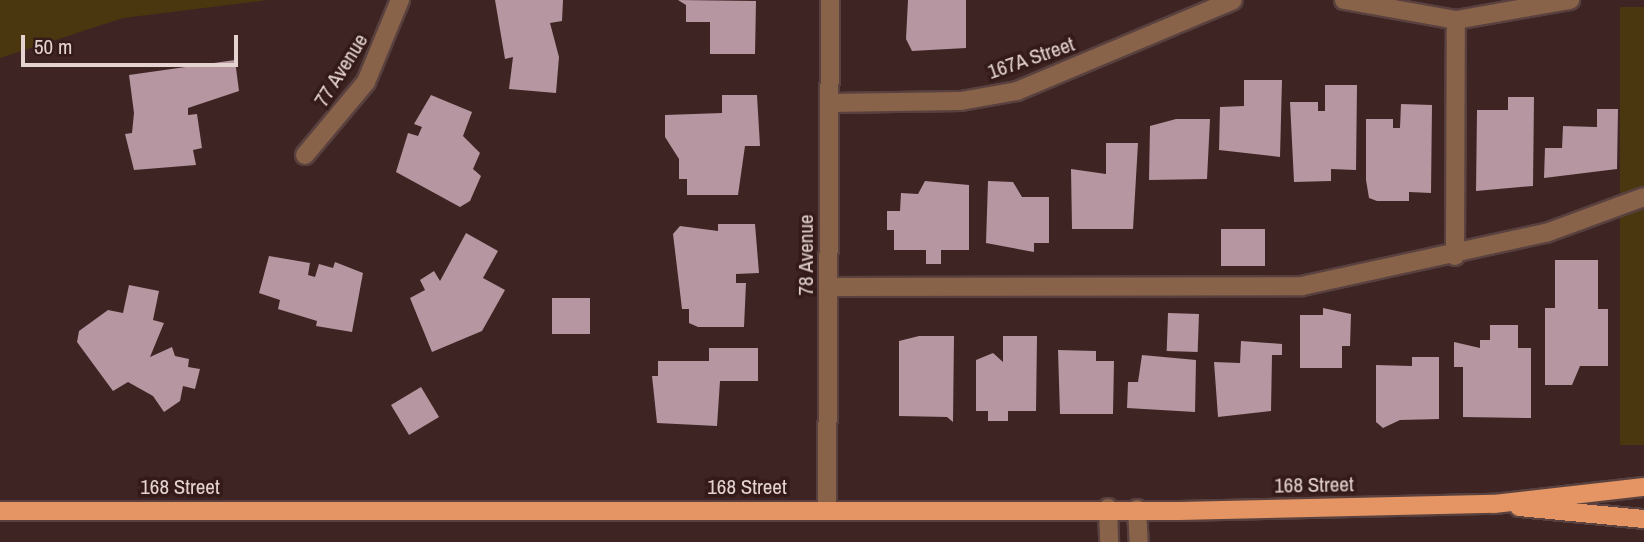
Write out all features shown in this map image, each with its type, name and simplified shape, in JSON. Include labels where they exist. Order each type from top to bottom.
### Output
[{"type":"main road","name":"168 Street","points":[[0,511],[1137,509],[1494,504],[1644,487]]},
{"type":"main road","name":"168 Street","points":[[1494,504],[1644,519]]},
{"type":"street","name":"77 Avenue","points":[[305,155],[366,82],[401,0]]},
{"type":"street","name":"78 Avenue","points":[[827,509],[830,0]]},
{"type":"street","name":"167A Street","points":[[830,103],[951,101],[1017,91],[1233,0]]},
{"type":"street","points":[[1344,0],[1456,20],[1570,0]]},
{"type":"street","points":[[1455,256],[1456,20]]},
{"type":"street","points":[[828,288],[1285,287],[1455,256],[1580,223],[1644,197]]},
{"type":"street","points":[[1108,508],[1109,542]]},
{"type":"street","points":[[1137,509],[1139,542]]},
{"type":"shaded area","points":[[0,0],[269,0],[123,18],[0,58]]},
{"type":"shaded area","points":[[1620,7],[1644,7],[1644,445],[1620,445]]},
{"type":"building","points":[[495,0],[563,0],[562,21],[550,23],[559,57],[556,93],[509,89],[513,57],[505,59]]},
{"type":"building","points":[[678,0],[756,1],[755,54],[710,54],[710,22],[686,22],[686,5]]},
{"type":"building","points":[[908,0],[966,0],[966,48],[912,51],[906,39]]},
{"type":"building","points":[[235,60],[239,91],[188,108],[188,115],[197,114],[202,148],[193,150],[196,165],[134,170],[125,134],[132,133],[134,113],[129,75]]},
{"type":"building","points":[[1244,80],[1282,80],[1280,157],[1219,150],[1220,107],[1244,106]]},
{"type":"building","points":[[1325,85],[1357,85],[1356,170],[1331,169],[1331,181],[1294,182],[1290,102],[1318,102],[1318,111],[1325,111]]},
{"type":"building","points":[[431,95],[472,112],[463,136],[480,153],[473,169],[481,176],[470,201],[460,207],[396,172],[408,133],[418,136],[422,127],[414,124]]},
{"type":"building","points":[[722,95],[757,95],[760,146],[745,146],[738,195],[687,195],[687,179],[679,179],[679,159],[665,137],[665,115],[722,113]]},
{"type":"building","points":[[1508,97],[1534,97],[1533,186],[1476,191],[1477,110],[1508,110]]},
{"type":"building","points":[[1401,104],[1432,105],[1431,193],[1409,192],[1409,201],[1377,201],[1369,198],[1366,180],[1366,119],[1393,119],[1393,128],[1400,128]]},
{"type":"building","points":[[1597,109],[1618,109],[1617,169],[1544,178],[1545,148],[1562,148],[1563,126],[1597,127]]},
{"type":"building","points":[[1176,119],[1210,119],[1207,179],[1149,180],[1150,126]]},
{"type":"building","points":[[1106,143],[1138,143],[1133,229],[1072,229],[1071,169],[1106,174]]},
{"type":"building","points":[[925,181],[969,185],[969,250],[941,250],[941,264],[926,264],[926,250],[894,250],[894,230],[887,230],[887,211],[900,211],[901,193],[918,194]]},
{"type":"building","points":[[988,181],[1013,182],[1022,197],[1049,197],[1049,243],[1034,243],[1034,252],[986,243]]},
{"type":"building","points":[[718,224],[755,224],[759,273],[736,274],[736,283],[746,283],[744,327],[698,327],[689,323],[689,309],[682,309],[673,234],[680,226],[718,231]]},
{"type":"building","points":[[1221,229],[1265,229],[1265,266],[1221,266]]},
{"type":"building","points":[[466,233],[498,251],[483,278],[505,290],[482,331],[432,352],[410,298],[425,290],[420,280],[434,271],[440,281]]},
{"type":"building","points":[[269,256],[310,263],[308,275],[315,277],[319,264],[333,268],[335,262],[363,273],[352,332],[316,326],[317,321],[278,309],[280,300],[259,293]]},
{"type":"building","points":[[1555,260],[1598,260],[1598,309],[1608,309],[1608,366],[1580,366],[1572,385],[1545,385],[1545,308],[1555,308]]},
{"type":"building","points":[[129,285],[159,291],[153,320],[164,323],[150,357],[172,347],[175,356],[189,359],[188,367],[200,369],[195,389],[183,386],[180,401],[164,412],[153,396],[128,382],[113,391],[77,342],[79,331],[108,310],[123,313]]},
{"type":"building","points":[[552,298],[590,298],[590,334],[552,334]]},
{"type":"building","points":[[1323,308],[1351,314],[1350,346],[1342,346],[1342,368],[1300,368],[1300,315],[1323,315]]},
{"type":"building","points":[[1168,313],[1199,314],[1198,352],[1167,351]]},
{"type":"building","points":[[1490,325],[1518,325],[1518,348],[1531,348],[1531,418],[1463,417],[1463,367],[1454,367],[1454,342],[1480,348],[1480,340],[1490,340]]},
{"type":"building","points":[[919,336],[954,336],[953,422],[947,417],[899,416],[899,341]]},
{"type":"building","points":[[1003,336],[1037,336],[1036,411],[1008,411],[1008,421],[988,421],[988,411],[976,411],[976,360],[993,353],[1003,362]]},
{"type":"building","points":[[1241,341],[1282,344],[1282,355],[1272,355],[1271,411],[1218,417],[1214,362],[1240,363]]},
{"type":"building","points":[[709,348],[758,348],[758,381],[720,381],[717,426],[657,423],[652,376],[658,376],[658,361],[709,361]]},
{"type":"building","points":[[1058,350],[1096,351],[1096,361],[1114,361],[1113,414],[1060,414]]},
{"type":"building","points":[[1142,355],[1196,360],[1195,412],[1127,408],[1128,382],[1138,382]]},
{"type":"building","points":[[1412,357],[1439,357],[1439,419],[1400,420],[1383,428],[1376,422],[1376,365],[1412,366]]},
{"type":"building","points":[[421,387],[439,417],[409,435],[391,405]]}]
